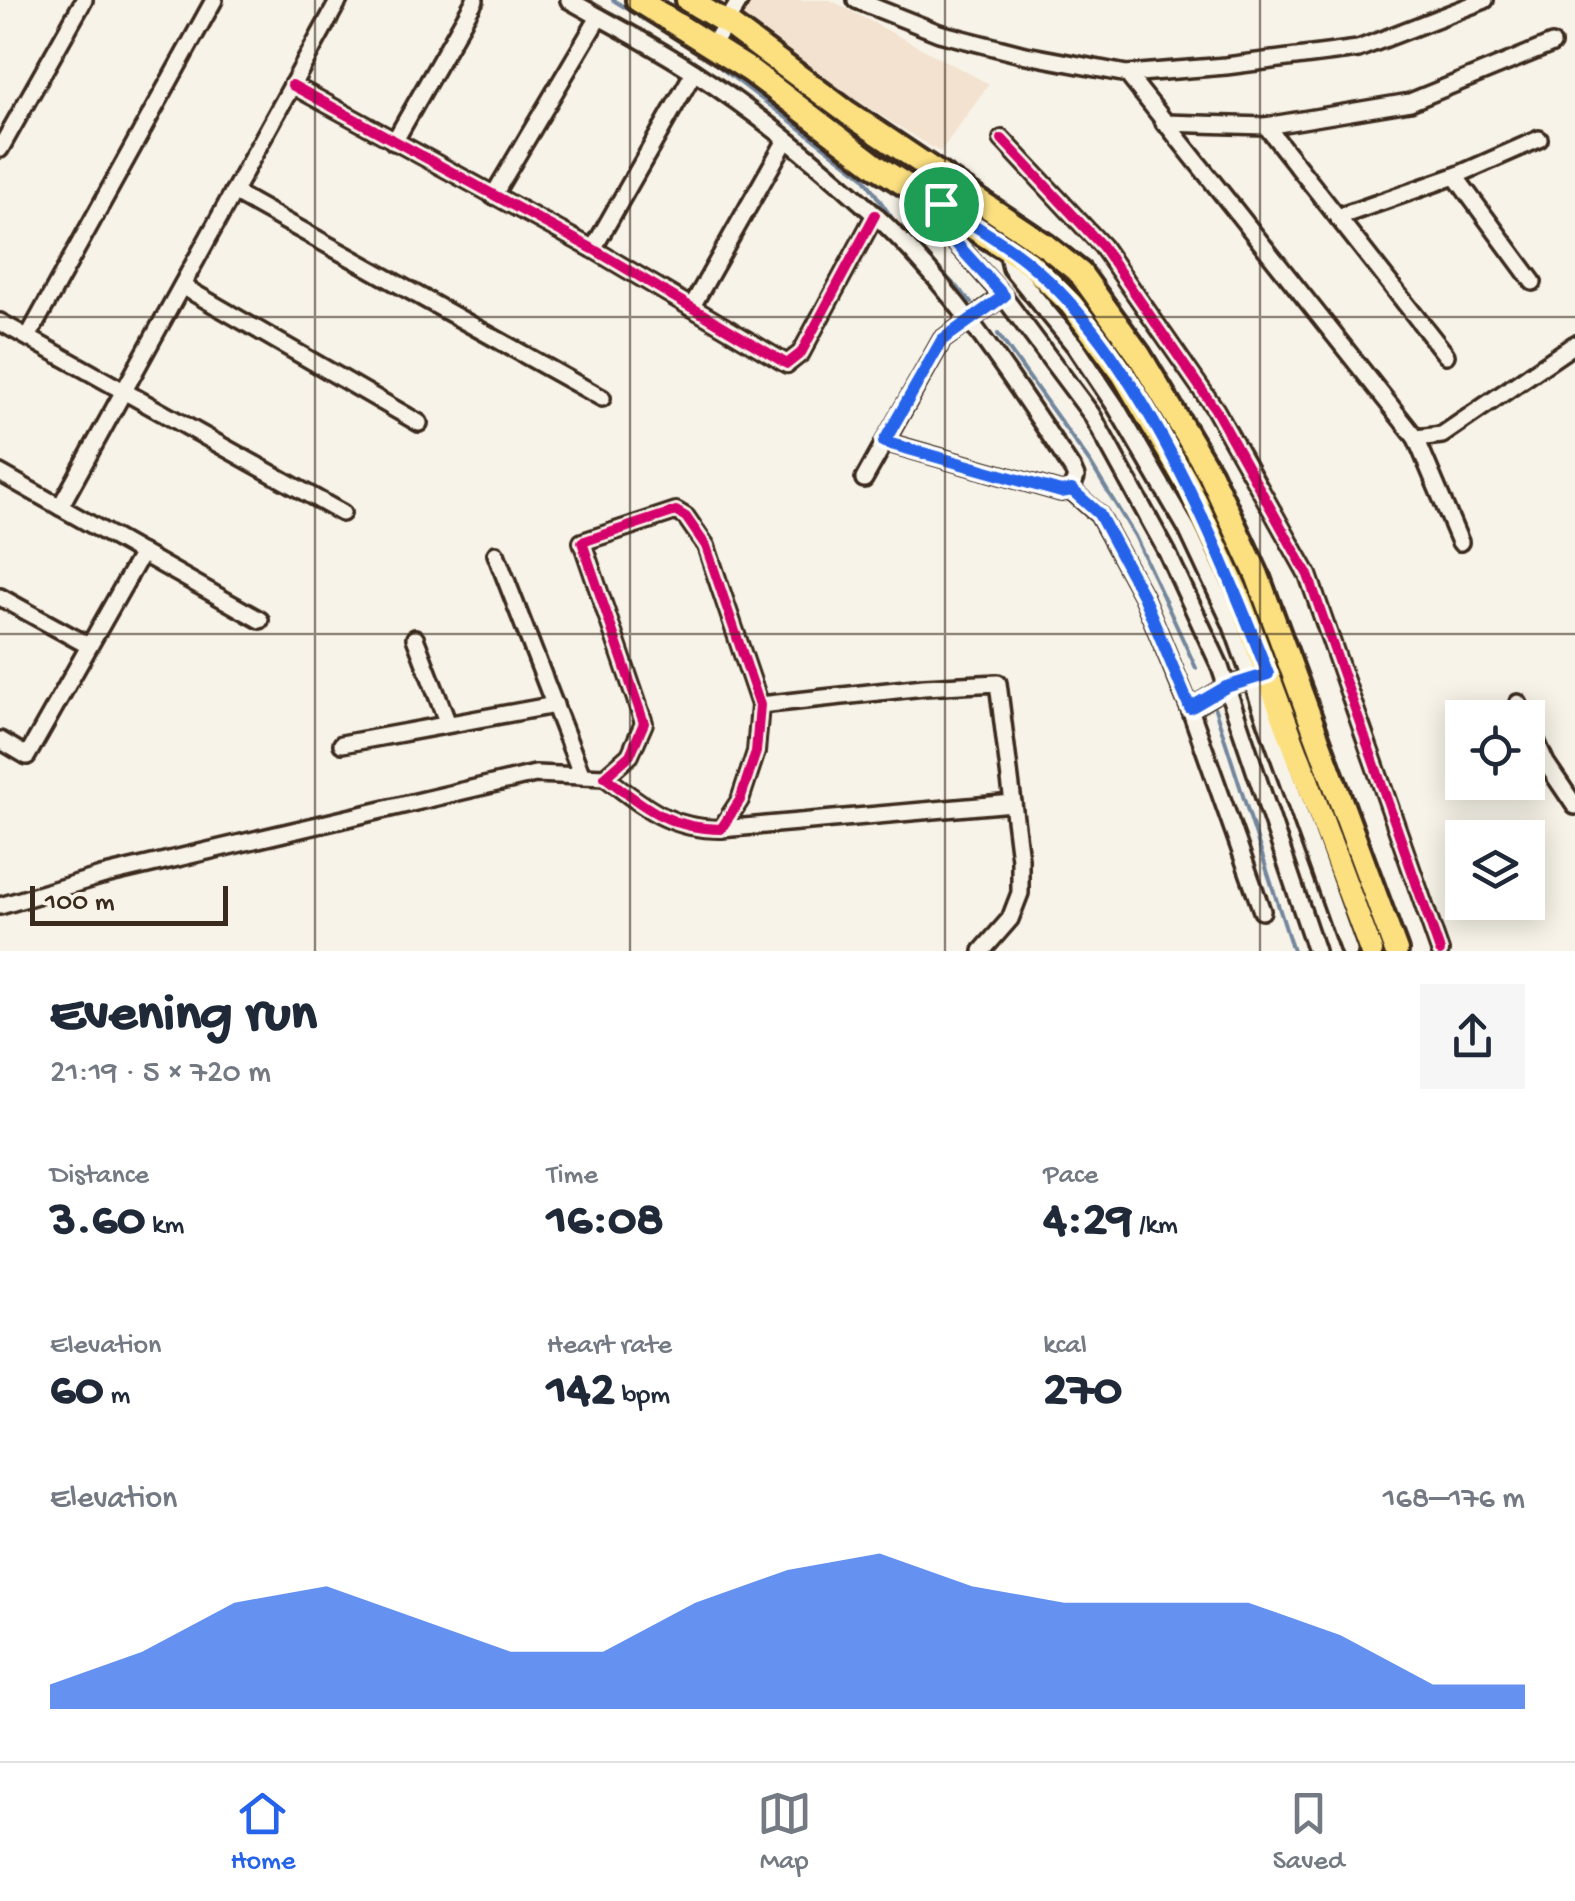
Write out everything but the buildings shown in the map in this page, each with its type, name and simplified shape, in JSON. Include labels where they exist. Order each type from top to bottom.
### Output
[{"type":"main road","points":[[638,0],[704,39],[853,150],[1006,247],[1071,304],[1123,374],[1186,483],[1236,590],[1260,676],[1371,951]]},
{"type":"main road","points":[[709,9],[848,113],[1032,236],[1080,273],[1138,355],[1210,474],[1257,574],[1396,951]]},
{"type":"street","points":[[0,150],[84,0]]},
{"type":"street","points":[[28,337],[214,0]]},
{"type":"street","points":[[394,142],[474,0]]},
{"type":"street","points":[[569,0],[694,72],[786,140],[875,215],[970,321],[1073,470],[1076,477],[1072,490]]},
{"type":"street","points":[[704,39],[709,9],[740,0]]},
{"type":"street","points":[[856,0],[939,34],[1127,74],[1358,49],[1485,0]]},
{"type":"street","points":[[60,506],[337,1]]},
{"type":"street","points":[[493,196],[599,17]]},
{"type":"street","points":[[1164,123],[1266,126],[1410,102],[1552,44]]},
{"type":"street","points":[[593,250],[694,72]]},
{"type":"street","points":[[1127,74],[1416,438],[1460,542]]},
{"type":"street","points":[[292,85],[593,250],[787,364],[800,353],[875,215]]},
{"type":"street","points":[[1266,126],[1446,354]]},
{"type":"street","points":[[1002,139],[1102,246],[1215,408],[1308,575],[1440,951]]},
{"type":"street","points":[[1338,217],[1454,176],[1539,139]]},
{"type":"street","points":[[690,308],[786,140]]},
{"type":"street","points":[[1454,176],[1533,282]]},
{"type":"street","points":[[234,192],[602,398]]},
{"type":"street","points":[[941,204],[955,242],[1004,296],[1092,416],[1175,570],[1226,687],[1316,951]]},
{"type":"street","points":[[1080,273],[1102,246]]},
{"type":"street","points":[[1006,247],[1011,268],[1074,346],[1141,450],[1260,676],[1298,810],[1348,951]]},
{"type":"street","points":[[182,286],[419,423]]},
{"type":"street","points":[[864,479],[942,340],[1004,296]]},
{"type":"street","points":[[0,322],[342,513]]},
{"type":"street","points":[[1416,438],[1442,435],[1575,344]]},
{"type":"street","points":[[1053,363],[1074,346]]},
{"type":"street","points":[[884,442],[1061,492],[1072,490]]},
{"type":"street","points":[[1117,462],[1141,450]]},
{"type":"street","points":[[0,473],[260,620]]},
{"type":"street","points":[[1072,490],[1099,514],[1143,596],[1190,708],[1262,911]]},
{"type":"street","points":[[605,777],[630,755],[644,723],[582,542],[676,511],[686,517],[706,546],[760,705],[756,752],[740,800],[721,829]]},
{"type":"street","points":[[0,740],[27,756],[142,553]]},
{"type":"street","points":[[496,554],[582,776]]},
{"type":"street","points":[[1175,570],[1202,560]]},
{"type":"street","points":[[0,597],[89,646]]},
{"type":"street","points":[[414,638],[448,724]]},
{"type":"street","points":[[1190,708],[1226,687],[1260,676]]},
{"type":"street","points":[[760,705],[998,683],[1020,858],[1020,893],[1010,919],[982,951]]},
{"type":"street","points":[[342,744],[555,705]]},
{"type":"street","points":[[1545,761],[1575,806]]},
{"type":"street","points":[[0,906],[101,876],[535,774],[605,777],[660,818],[694,829],[1013,803]]},
{"type":"street","points":[[1271,820],[1298,810]]},
{"type":"street","points":[[1308,929],[1338,921]]},
{"type":"shaded area","points":[[695,0],[830,0],[989,84],[940,152]]},
{"type":"waterway","points":[[613,0],[705,56],[863,176],[898,227]]},
{"type":"waterway","points":[[905,234],[971,302]]},
{"type":"waterway","points":[[998,334],[1091,464],[1135,536],[1196,668]]},
{"type":"waterway","points":[[1215,709],[1293,951]]},
{"type":"cycle path","points":[[292,85],[593,249],[787,364],[801,353],[875,215]]},
{"type":"cycle path","points":[[1002,139],[1102,246],[1215,409],[1308,575],[1440,951]]},
{"type":"cycle path","points":[[676,511],[686,517],[706,546],[760,705],[756,752],[740,800],[721,829],[687,825],[658,814],[605,777],[630,755],[644,723],[582,542],[676,511]]},
{"type":"route","points":[[941,204],[1029,264],[1071,304],[1123,374],[1186,483],[1236,590],[1268,674],[1226,687],[1190,708],[1143,596],[1099,514],[1072,490],[1061,492],[884,442],[942,340],[1004,296],[955,242],[941,204]]}]
